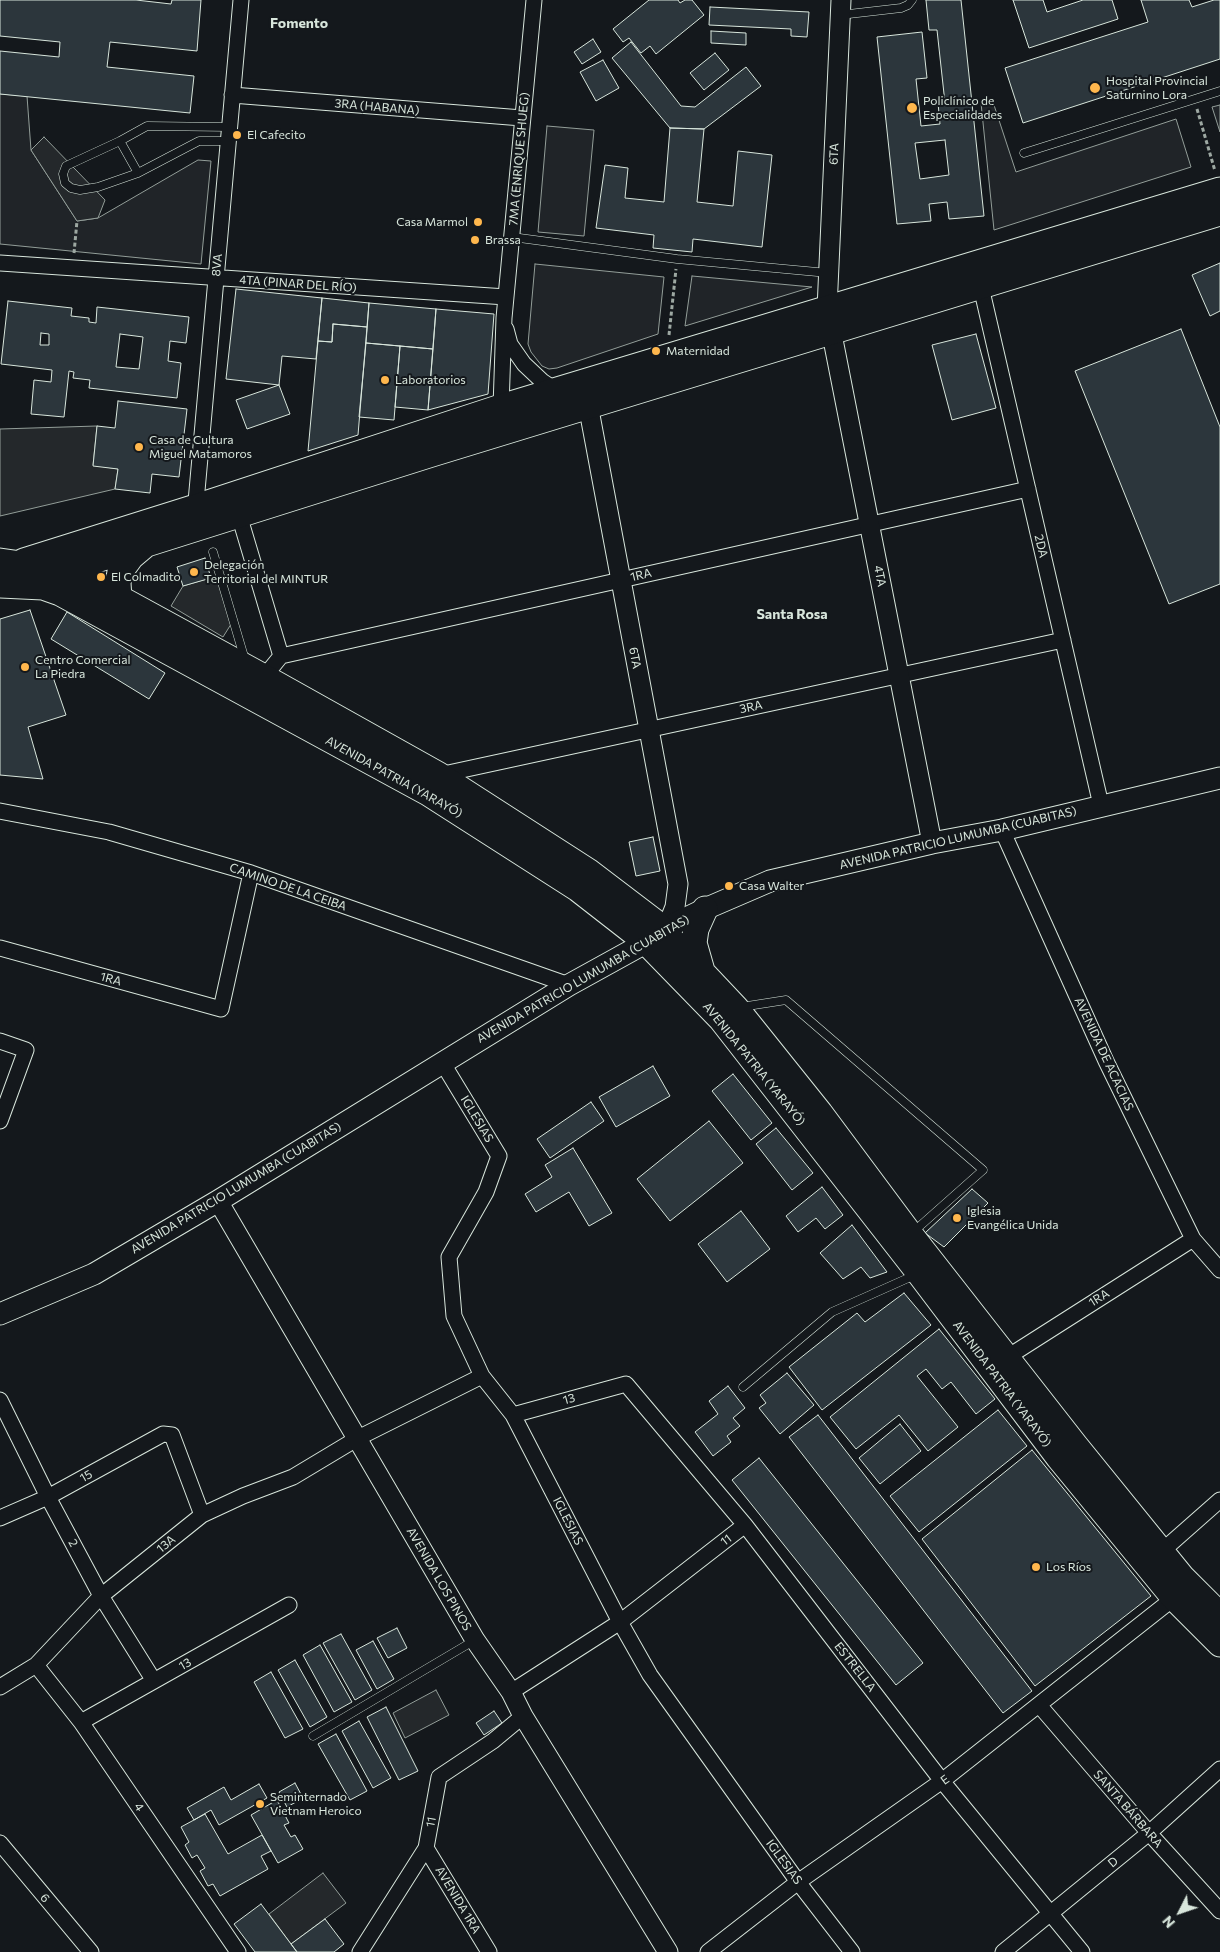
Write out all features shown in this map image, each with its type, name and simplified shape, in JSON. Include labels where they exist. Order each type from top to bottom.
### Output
[{"type":"main road","points":[[119,598],[118,583],[120,572],[131,557],[148,544],[195,518],[239,515],[588,407],[1218,181]]},
{"type":"main road","points":[[5,575],[195,518],[501,407],[666,357],[981,287],[1220,213]]},
{"type":"main road","points":[[5,575],[62,570],[148,544]]},
{"type":"main road","name":"AVENIDA PATRIA (YARAYÓ)","points":[[62,570],[119,598],[439,774],[588,871],[638,908],[655,937],[820,1113],[910,1234],[927,1270],[1006,1358],[1067,1452],[1182,1577],[1220,1615]]},
{"type":"main road","name":"AVENIDA PATRIA (YARAYÓ)","points":[[5,575],[60,593],[428,793],[655,937],[703,974],[728,1013],[1067,1452],[1174,1598],[1220,1644]]},
{"type":"main road","name":"AVENIDA PATRICIO LUMUMBA (CUABITAS)","points":[[0,1314],[94,1274],[218,1201],[569,985],[655,937],[674,924],[705,909],[770,881],[932,843],[1002,830],[1101,805],[1218,783]]},
{"type":"main road","points":[[703,974],[694,943],[696,929],[705,909]]},
{"type":"street","name":"8VA","points":[[195,518],[241,0]]},
{"type":"street","name":"7MA (ENRIQUE SHUEG)","points":[[501,407],[504,318],[534,0]]},
{"type":"street","name":"6TA","points":[[830,320],[828,273],[841,8]]},
{"type":"street","name":"3RA (HABANA)","points":[[232,95],[522,118]]},
{"type":"street","name":"4TA (PINAR DEL RÍO)","points":[[0,263],[506,297]]},
{"type":"street","name":"2DA","points":[[981,287],[1101,805]]},
{"type":"street","name":"7MA (ENRIQUE SHUEG)","points":[[504,318],[510,344],[524,364],[542,381],[557,391]]},
{"type":"street","name":"4TA","points":[[830,320],[932,843]]},
{"type":"street","name":"6TA","points":[[584,382],[678,884],[675,907],[655,937]]},
{"type":"street","name":"1RA","points":[[281,656],[1028,489]]},
{"type":"street","points":[[239,515],[281,656],[255,673]]},
{"type":"street","name":"3RA","points":[[439,774],[1063,640]]},
{"type":"street","name":"CAMINO DE LA CEIBA","points":[[0,811],[109,832],[251,873],[569,985]]},
{"type":"street","name":"AVENIDA DE ACACIAS","points":[[1002,830],[1106,1061],[1193,1239],[1220,1270]]},
{"type":"street","name":"1RA","points":[[0,948],[222,1009],[251,873]]},
{"type":"street","points":[[0,1041],[26,1050],[0,1120]]},
{"type":"street","name":"IGLESIAS","points":[[442,1062],[499,1156],[486,1192],[449,1257],[454,1316],[482,1376],[513,1415],[620,1622],[650,1675],[798,1882],[852,1952]]},
{"type":"street","name":"AVENIDA LOS PINOS","points":[[218,1201],[475,1640],[510,1692],[522,1716],[668,1952]]},
{"type":"street","name":"1RA","points":[[1006,1358],[1193,1239]]},
{"type":"street","points":[[358,1438],[482,1376]]},
{"type":"street","name":"13","points":[[513,1415],[626,1384]]},
{"type":"street","name":"ESTRELLA","points":[[626,1384],[745,1525],[942,1781],[1082,1952]]},
{"type":"street","name":"2","points":[[0,1400],[48,1497],[102,1596],[154,1681]]},
{"type":"street","name":"15","points":[[0,1518],[48,1497],[163,1434],[172,1435],[202,1515]]},
{"type":"street","name":"13A","points":[[0,1688],[36,1665],[102,1596],[202,1515],[293,1476],[358,1438]]},
{"type":"street","points":[[1160,1552],[1220,1500]]},
{"type":"street","name":"11","points":[[510,1692],[620,1622],[745,1525]]},
{"type":"street","name":"E","points":[[708,1952],[798,1882],[942,1781],[1174,1598]]},
{"type":"street","name":"13","points":[[80,1722],[289,1605]]},
{"type":"street","name":"4","points":[[36,1665],[80,1722],[238,1952]]},
{"type":"street","name":"SANTA BÁRBARA","points":[[1039,1705],[1148,1833],[1220,1911]]},
{"type":"street","name":"11","points":[[360,1952],[426,1848],[439,1777],[493,1741],[522,1716]]},
{"type":"street","name":"D","points":[[1003,1952],[1148,1833],[1220,1769]]},
{"type":"street","name":"6","points":[[0,1843],[91,1952]]},
{"type":"street","name":"AVENIDA 1RA","points":[[426,1848],[489,1952]]},
{"type":"lane","points":[[841,8],[900,8],[908,5],[912,0]]},
{"type":"lane","points":[[1024,153],[1220,91]]},
{"type":"lane","points":[[147,126],[229,134],[199,140],[138,173],[98,187],[80,190],[71,188],[64,183],[63,174],[66,166],[147,126]]},
{"type":"lane","points":[[120,141],[138,173]]},
{"type":"lane","points":[[512,237],[677,259],[828,273]]},
{"type":"lane","points":[[213,552],[255,673]]},
{"type":"lane","points":[[728,1013],[786,1000],[983,1170],[910,1234]]},
{"type":"lane","points":[[743,1387],[832,1312],[927,1270]]},
{"type":"lane","points":[[313,1736],[475,1640]]},
{"type":"path","points":[[1194,99],[1218,181]]},
{"type":"path","points":[[73,268],[77,221]]},
{"type":"path","points":[[666,357],[677,259]]},
{"type":"shaded area","points":[[0,94],[27,96],[31,150],[77,221],[98,218],[198,160],[211,161],[201,264],[0,244]]},
{"type":"shaded area","points":[[993,102],[1016,172],[1176,119],[1191,167],[994,230],[981,103]]},
{"type":"shaded area","points":[[1220,105],[1220,132],[1212,107]]},
{"type":"shaded area","points":[[547,126],[594,130],[584,236],[538,232]]},
{"type":"shaded area","points":[[44,137],[105,200],[98,218],[77,221],[31,150]]},
{"type":"shaded area","points":[[535,264],[664,277],[658,334],[557,368],[549,369],[542,366],[531,352],[528,344]]},
{"type":"shaded area","points":[[692,276],[812,287],[685,326]]},
{"type":"shaded area","points":[[97,426],[93,465],[118,469],[115,489],[0,516],[0,429]]},
{"type":"shaded area","points":[[220,575],[233,621],[223,637],[171,606],[183,586]]},
{"type":"shaded area","points":[[436,1690],[449,1715],[405,1738],[393,1713]]},
{"type":"shaded area","points":[[323,1873],[346,1903],[291,1944],[269,1914]]},
{"type":"building","points":[[0,0],[136,0],[171,4],[172,0],[201,0],[197,51],[110,42],[107,67],[194,76],[190,113],[0,94],[0,51],[59,57],[60,42],[0,36]]},
{"type":"building","points":[[649,0],[678,0],[680,3],[685,0],[692,0],[704,15],[656,54],[650,46],[641,53],[629,38],[623,42],[613,29]]},
{"type":"building","points":[[926,0],[961,0],[984,216],[949,219],[947,202],[929,204],[931,221],[897,224],[877,37],[922,32],[927,78],[916,79],[921,126],[940,124],[938,103],[945,103],[937,30],[929,30]],"holes":[[[945,140],[949,175],[920,179],[915,143]]]},
{"type":"building","points":[[1013,0],[1043,0],[1047,12],[1083,0],[1112,0],[1118,19],[1029,48]]},
{"type":"building","points":[[1141,0],[1189,0],[1192,7],[1220,0],[1220,59],[1023,123],[1005,68],[1148,22]]},
{"type":"building","points":[[710,7],[809,12],[807,37],[791,36],[791,29],[709,25]]},
{"type":"building","points":[[711,31],[746,33],[746,45],[711,43]]},
{"type":"building","points":[[593,39],[601,52],[582,64],[574,52]]},
{"type":"building","points":[[631,42],[681,106],[695,107],[746,67],[761,86],[704,129],[670,128],[612,58]]},
{"type":"building","points":[[715,53],[729,70],[704,90],[690,73]]},
{"type":"building","points":[[603,60],[619,88],[596,101],[580,72]]},
{"type":"building","points":[[670,128],[704,129],[697,202],[733,206],[738,151],[772,155],[762,247],[693,239],[692,252],[653,248],[654,235],[596,228],[605,165],[628,168],[625,198],[664,202]]},
{"type":"building","points":[[1220,263],[1220,311],[1210,316],[1192,275]]},
{"type":"building","points":[[236,289],[322,298],[316,359],[282,356],[279,385],[226,379]]},
{"type":"building","points":[[322,298],[369,303],[367,327],[333,324],[332,342],[318,341]]},
{"type":"building","points":[[8,301],[72,308],[71,316],[89,318],[89,322],[96,323],[97,307],[189,317],[186,343],[170,341],[168,361],[181,363],[177,398],[89,388],[90,380],[73,378],[74,372],[69,371],[64,417],[31,414],[34,380],[51,382],[52,370],[1,364]],"holes":[[[41,333],[49,334],[49,345],[40,345]],[[120,334],[143,337],[139,369],[116,367]]]},
{"type":"building","points":[[369,303],[436,309],[433,349],[366,343]]},
{"type":"building","points":[[436,309],[494,314],[488,394],[428,410]]},
{"type":"building","points":[[333,324],[367,327],[358,435],[308,451],[318,341],[332,342]]},
{"type":"building","points":[[1181,329],[1220,427],[1220,584],[1169,604],[1075,371]]},
{"type":"building","points":[[976,334],[996,408],[952,420],[932,345]]},
{"type":"building","points":[[366,343],[400,346],[394,420],[359,417]]},
{"type":"building","points":[[400,346],[433,349],[428,410],[395,407]]},
{"type":"building","points":[[279,385],[290,414],[247,429],[236,400]]},
{"type":"building","name":"Casa de Cultura Miguel Matamoros","points":[[118,401],[187,409],[179,477],[152,474],[150,493],[115,489],[118,469],[93,466],[97,426],[115,428]]},
{"type":"building","name":"Delegación Territorial del MINTUR","points":[[205,558],[211,578],[183,586],[177,567]]},
{"type":"building","name":"Centro Comercial La Piedra","points":[[30,610],[66,715],[28,727],[43,779],[0,775],[0,619]]},
{"type":"building","points":[[67,612],[165,673],[149,699],[51,639]]},
{"type":"building","points":[[653,837],[660,871],[636,876],[629,842]]},
{"type":"building","points":[[653,1066],[670,1096],[616,1127],[599,1097]]},
{"type":"building","points":[[733,1074],[772,1123],[751,1140],[712,1091]]},
{"type":"building","points":[[591,1102],[604,1121],[550,1158],[537,1139]]},
{"type":"building","points":[[709,1121],[743,1163],[670,1221],[637,1179]]},
{"type":"building","points":[[776,1128],[813,1173],[792,1190],[756,1144]]},
{"type":"building","points":[[573,1148],[612,1213],[589,1226],[569,1192],[536,1212],[525,1194],[552,1177],[545,1165]]},
{"type":"building","points":[[822,1187],[843,1215],[825,1229],[816,1218],[798,1232],[786,1216]]},
{"type":"building","name":"Iglesia Evangélica Unida","points":[[972,1189],[988,1203],[944,1247],[925,1233]]},
{"type":"building","points":[[741,1211],[770,1249],[727,1282],[698,1244]]},
{"type":"building","points":[[852,1225],[887,1272],[870,1278],[861,1267],[843,1279],[820,1253]]},
{"type":"building","points":[[904,1293],[931,1325],[822,1410],[789,1367],[857,1313],[865,1322]]},
{"type":"building","points":[[939,1329],[995,1399],[976,1414],[951,1382],[942,1389],[926,1369],[917,1376],[958,1427],[928,1451],[899,1415],[856,1449],[830,1417]]},
{"type":"building","points":[[787,1373],[814,1405],[780,1434],[759,1408],[766,1403],[760,1395]]},
{"type":"building","points":[[728,1386],[745,1408],[733,1418],[740,1426],[727,1436],[731,1442],[713,1456],[695,1432],[718,1414],[709,1401]]},
{"type":"building","points":[[998,1410],[1027,1446],[919,1532],[890,1496]]},
{"type":"building","points":[[818,1415],[1032,1691],[1003,1713],[789,1437]]},
{"type":"building","points":[[900,1424],[921,1451],[880,1484],[859,1458]]},
{"type":"building","name":"Los Ríos","points":[[1032,1450],[1151,1596],[1035,1686],[922,1539]]},
{"type":"building","points":[[759,1458],[923,1663],[896,1685],[732,1480]]},
{"type":"building","points":[[397,1628],[407,1648],[388,1658],[377,1638]]},
{"type":"building","points":[[341,1634],[372,1690],[355,1700],[323,1643]]},
{"type":"building","points":[[373,1641],[394,1679],[377,1689],[356,1650]]},
{"type":"building","points":[[320,1645],[352,1702],[334,1712],[303,1655]]},
{"type":"building","points":[[295,1660],[327,1717],[310,1727],[278,1670]]},
{"type":"building","points":[[271,1672],[303,1729],[285,1738],[254,1682]]},
{"type":"building","points":[[386,1707],[418,1771],[399,1780],[367,1717]]},
{"type":"building","points":[[494,1711],[502,1723],[484,1735],[476,1723]]},
{"type":"building","points":[[359,1721],[391,1778],[373,1788],[342,1731]]},
{"type":"building","points":[[336,1734],[367,1791],[350,1800],[318,1744]]},
{"type":"building","points":[[295,1783],[303,1798],[287,1807],[279,1792]]},
{"type":"building","points":[[259,1784],[267,1798],[219,1825],[211,1810],[194,1820],[187,1808],[224,1787],[231,1800]]},
{"type":"building","points":[[277,1800],[289,1823],[284,1825],[291,1837],[295,1835],[303,1849],[278,1863],[251,1815]]},
{"type":"building","points":[[205,1814],[228,1854],[262,1835],[271,1851],[261,1856],[268,1869],[220,1896],[213,1884],[208,1886],[200,1871],[205,1868],[197,1855],[192,1858],[185,1845],[189,1842],[181,1827]]},
{"type":"building","points":[[261,1904],[297,1952],[255,1952],[234,1924]]},
{"type":"building","points":[[325,1919],[344,1944],[334,1952],[297,1952],[291,1944]]},
{"type":"place","name":"Hospital Provincial Saturnino Lora","points":[[1095,88]]},
{"type":"place","name":"Policlínico de Especialidades","points":[[912,108]]},
{"type":"place","name":"El Cafecito","points":[[237,135]]},
{"type":"place","name":"Casa Marmol","points":[[478,222]]},
{"type":"place","name":"Brassa","points":[[475,240]]},
{"type":"place","name":"Maternidad","points":[[656,351]]},
{"type":"place","name":"Laboratorios","points":[[385,380]]},
{"type":"place","name":"Casa de Cultura Miguel Matamoros","points":[[139,447]]},
{"type":"place","name":"Delegación Territorial del MINTUR","points":[[194,572]]},
{"type":"place","name":"El Colmadito","points":[[101,577]]},
{"type":"place","name":"Centro Comercial La Piedra","points":[[25,667]]},
{"type":"place","name":"Casa Walter","points":[[729,886]]},
{"type":"place","name":"Iglesia Evangélica Unida","points":[[957,1218]]},
{"type":"place","name":"Los Ríos","points":[[1036,1567]]},
{"type":"place","name":"Seminternado Vietnam Heroico","points":[[260,1804]]},
{"type":"district","name":"Fomento","points":[[299,23]]},
{"type":"district","name":"Santa Rosa","points":[[792,614]]}]
